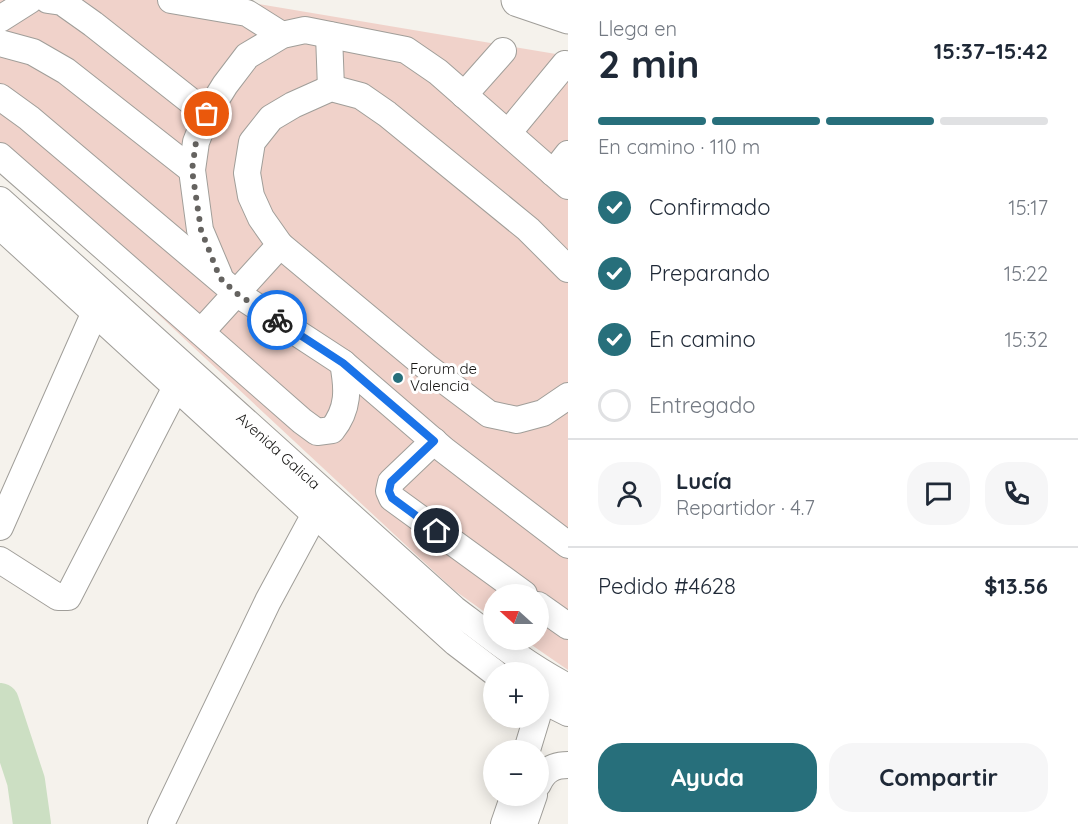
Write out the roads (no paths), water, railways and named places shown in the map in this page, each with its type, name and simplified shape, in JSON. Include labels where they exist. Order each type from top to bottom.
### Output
[{"type":"highway","points":[[519,0],[568,8]]},
{"type":"highway","points":[[519,0],[568,17]]},
{"type":"street","points":[[0,19],[30,0]]},
{"type":"street","points":[[48,0],[62,2],[93,24],[207,114]]},
{"type":"street","points":[[171,0],[247,13],[282,35]]},
{"type":"street","points":[[228,286],[201,230],[192,170],[196,142],[207,114],[247,56],[282,35],[305,30],[406,50],[420,58],[508,133],[563,171]]},
{"type":"street","points":[[329,35],[331,88]]},
{"type":"street","points":[[0,43],[33,52],[66,71],[192,170]]},
{"type":"street","points":[[465,95],[503,51]]},
{"type":"street","points":[[508,133],[565,64]]},
{"type":"street","points":[[568,269],[528,229],[387,114],[361,96],[331,88],[271,118],[252,142],[247,173],[251,196],[261,218],[280,245],[428,368],[489,414],[517,420],[543,413],[568,396]]},
{"type":"street","points":[[0,97],[29,118],[228,286],[343,363],[434,441],[568,545]]},
{"type":"street","points":[[0,156],[317,432],[332,430],[342,418],[347,383],[343,363]]},
{"type":"street","name":"Avenida Galicia","points":[[0,200],[185,381],[315,514],[456,643],[483,664]]},
{"type":"street","name":"Avenida Galicia","points":[[4,236],[95,312],[185,381],[454,609],[548,677],[568,687]]},
{"type":"street","points":[[0,560],[58,597],[68,597],[185,381],[210,340],[228,286],[280,245]]},
{"type":"street","points":[[0,527],[95,312]]},
{"type":"street","points":[[434,441],[391,482],[389,491],[392,498],[510,584]]},
{"type":"street","points":[[161,824],[268,601],[315,514]]},
{"type":"street","points":[[549,613],[568,626]]},
{"type":"street","points":[[549,708],[568,713]]},
{"type":"street","points":[[549,769],[558,765],[568,765]]},
{"type":"street","points":[[504,824],[510,806]]},
{"type":"street","points":[[524,824],[530,806]]},
{"type":"waterway","points":[[0,702],[26,781],[32,824]]},
{"type":"place","name":"Forum de Valencia","points":[[398,378]]}]
